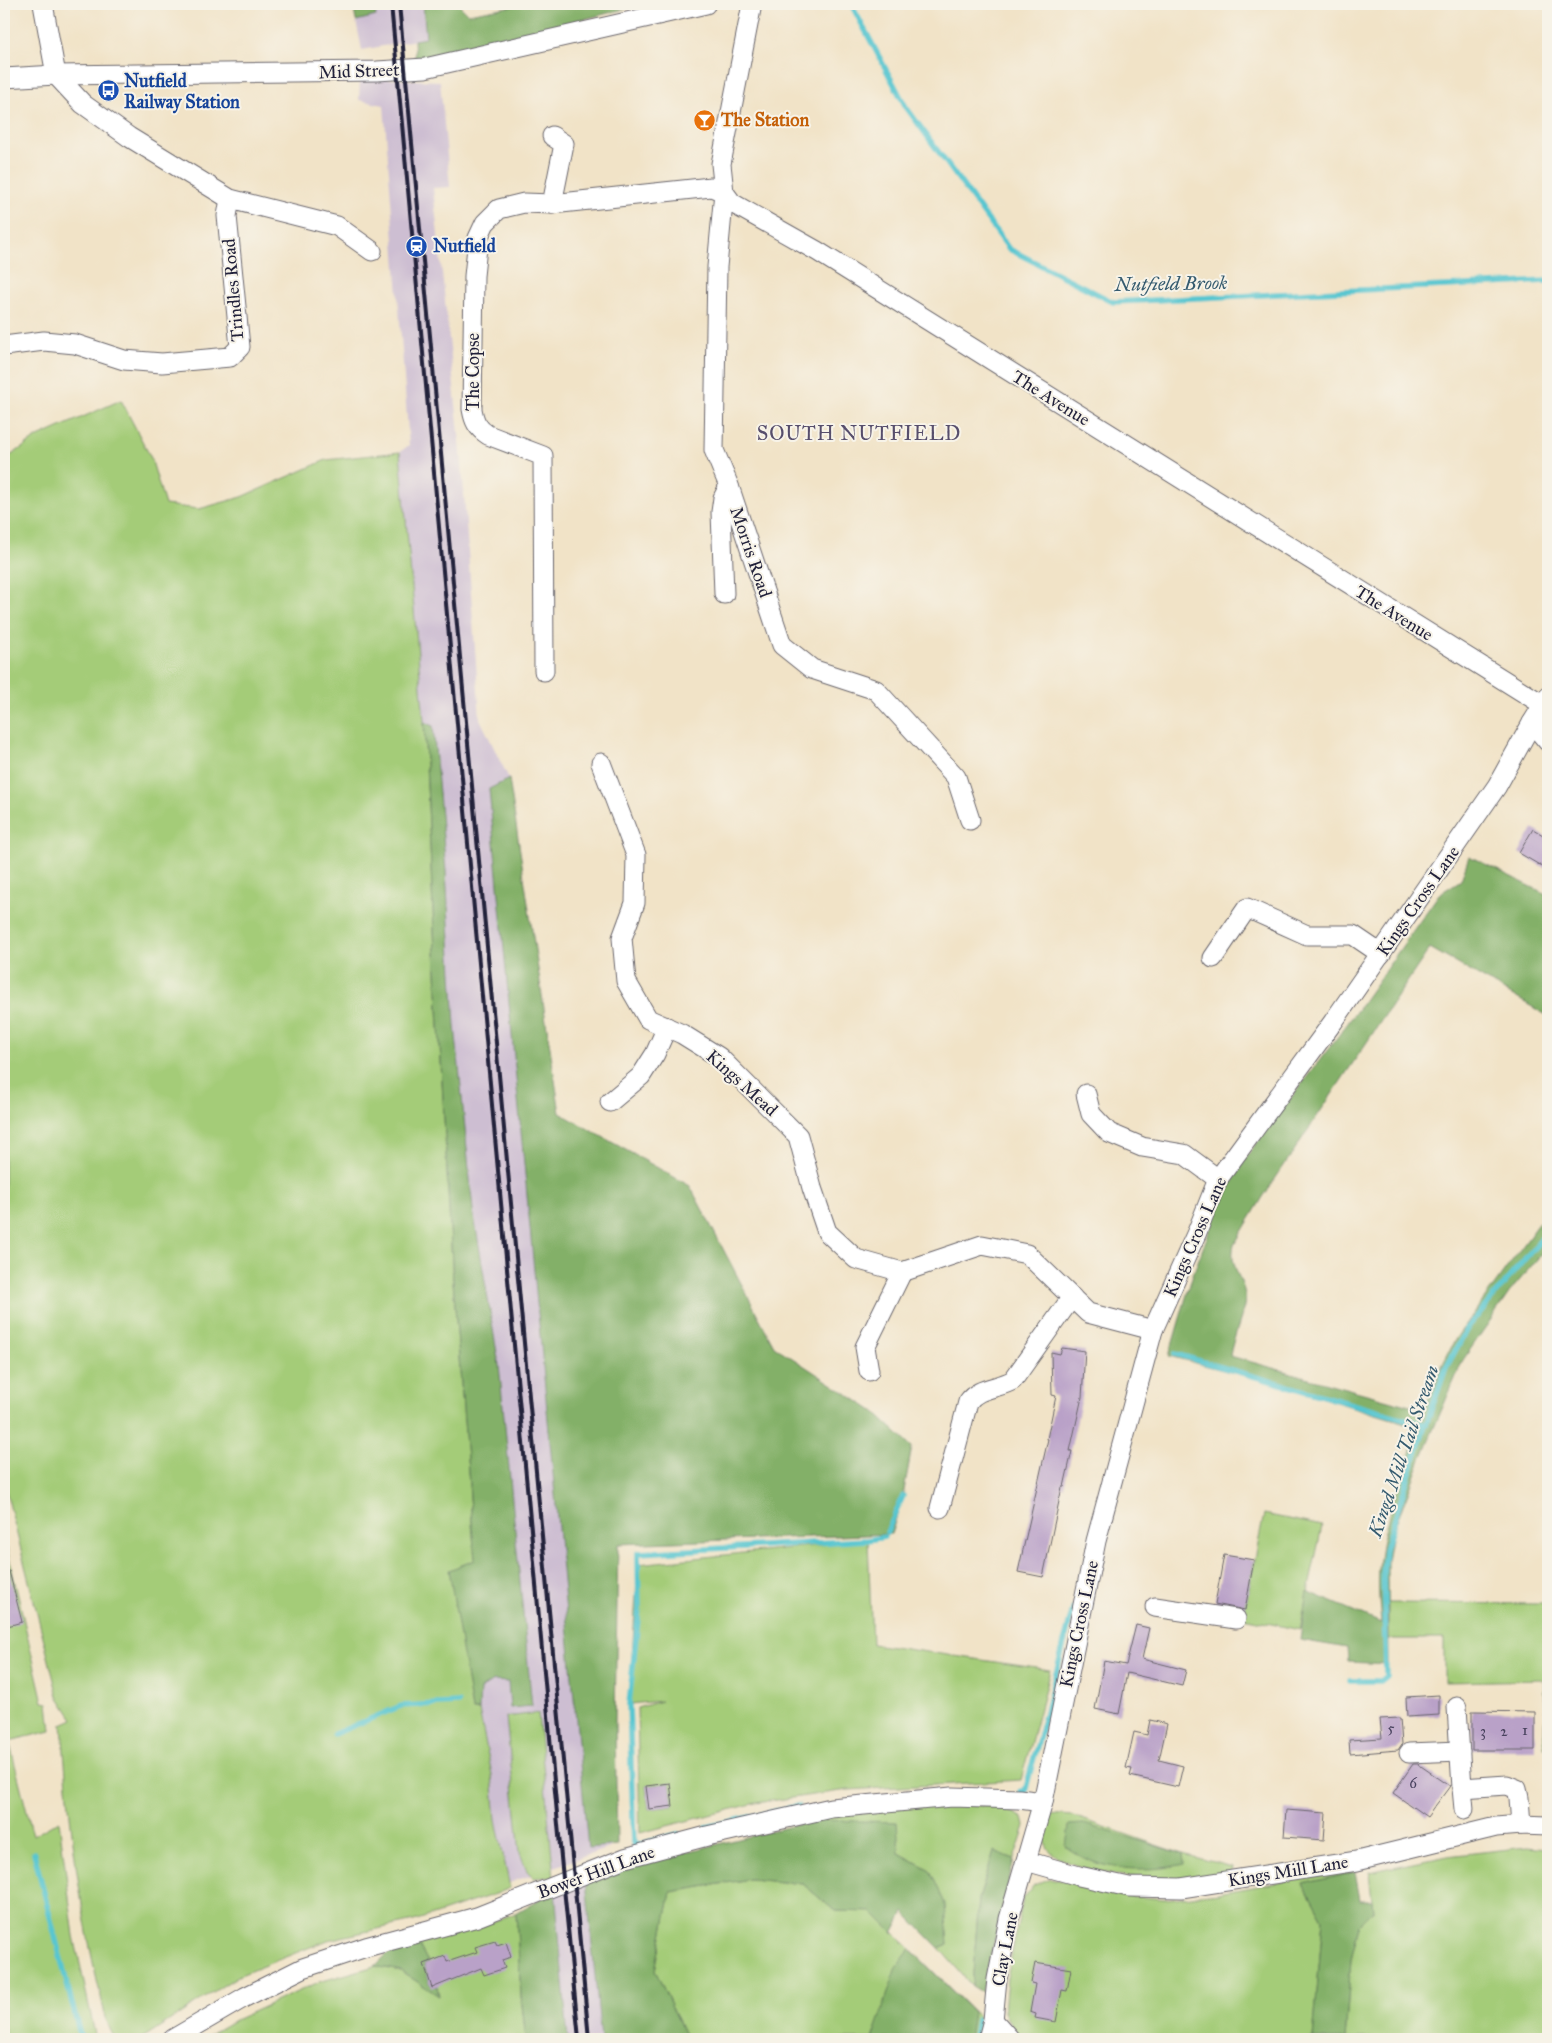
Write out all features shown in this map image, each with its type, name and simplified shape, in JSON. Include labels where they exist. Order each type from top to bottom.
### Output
[{"type":"street","points":[[42,4],[56,75],[83,104],[129,137],[230,200],[337,226],[372,252]]},
{"type":"street","name":"Mid Street","points":[[4,78],[56,75],[377,71],[424,68],[676,7],[706,4]]},
{"type":"street","points":[[552,136],[564,144],[552,204],[710,187],[724,192],[721,164],[752,4]]},
{"type":"street","name":"Morris Road","points":[[724,192],[718,267],[714,450],[729,486],[782,646],[812,669],[876,690],[956,777],[970,820]]},
{"type":"street","name":"The Avenue","points":[[724,192],[732,203],[817,251],[1545,701]]},
{"type":"street","name":"Trindles Road","points":[[4,346],[44,341],[75,344],[124,360],[162,363],[230,357],[240,347],[227,216],[230,200]]},
{"type":"street","name":"The Copse","points":[[544,671],[543,456],[480,430],[474,420],[472,409],[474,276],[478,238],[485,223],[499,209],[524,203],[552,204]]},
{"type":"street","points":[[724,594],[721,512],[723,498],[729,486]]},
{"type":"street","name":"Kings Cross Lane","points":[[1026,1861],[1043,1802],[1096,1541],[1153,1330],[1197,1232],[1218,1179],[1333,1022],[1497,786],[1545,701]]},
{"type":"street","points":[[1532,723],[1548,742]]},
{"type":"street","name":"Kings Mead","points":[[601,763],[636,855],[635,903],[622,938],[626,981],[648,1019],[667,1027],[720,1057],[798,1136],[812,1188],[827,1232],[856,1259],[902,1272]]},
{"type":"street","points":[[1213,958],[1247,908],[1307,935],[1352,935],[1381,954]]},
{"type":"street","points":[[610,1102],[640,1076],[656,1054],[667,1027]]},
{"type":"street","points":[[1086,1094],[1091,1114],[1109,1132],[1142,1146],[1184,1154],[1218,1179]]},
{"type":"street","points":[[869,1371],[865,1348],[902,1272],[982,1245],[1027,1254],[1088,1313],[1153,1330]]},
{"type":"street","points":[[940,1508],[968,1402],[972,1396],[980,1391],[1005,1385],[1013,1380],[1072,1297]]},
{"type":"street","points":[[1154,1607],[1236,1619]]},
{"type":"street","points":[[1457,1707],[1464,1809]]},
{"type":"street","points":[[1409,1752],[1460,1751]]},
{"type":"street","points":[[1462,1788],[1507,1785],[1517,1789],[1520,1798],[1521,1825]]},
{"type":"street","name":"Bower Hill Lane","points":[[173,2039],[245,1997],[303,1968],[366,1947],[477,1917],[634,1856],[707,1836],[831,1808],[952,1796],[1043,1802]]},
{"type":"street","name":"Kings Mill Lane","points":[[1026,1861],[1119,1886],[1152,1889],[1181,1888],[1357,1861],[1484,1829],[1521,1825],[1548,1826]]},
{"type":"street","name":"Clay Lane","points":[[988,2039],[993,2020],[997,1979],[1009,1919],[1026,1861]]},
{"type":"street","points":[[993,2020],[1010,2039]]},
{"type":"shaded area","points":[[374,4],[422,4],[426,38],[362,50],[356,21],[376,16]]},
{"type":"shaded area","points":[[360,78],[440,81],[450,187],[433,188],[461,452],[480,719],[509,779],[615,1721],[617,1845],[509,1883],[496,1820],[494,1795],[479,1710],[475,1560],[436,971],[424,721],[400,452],[409,445],[384,105],[359,100]]},
{"type":"shaded area","points":[[586,1881],[601,2039],[568,2039],[555,1890]]},
{"type":"green space","points":[[353,4],[374,4],[376,16],[356,21]]},
{"type":"green space","points":[[423,4],[458,4],[468,14],[524,4],[645,4],[415,61],[414,40],[426,38]]},
{"type":"green space","points":[[121,400],[151,458],[165,505],[199,509],[242,497],[326,460],[400,452],[424,721],[453,1281],[475,1560],[450,1570],[472,1710],[479,1710],[492,1775],[496,1820],[510,1888],[414,1921],[328,1940],[238,1976],[141,2039],[116,2039],[109,2027],[105,2013],[79,1888],[67,1790],[62,1724],[73,1719],[58,1696],[4,1483],[4,460],[38,437]]},
{"type":"green space","points":[[424,722],[433,726],[446,871],[455,1026],[473,1210],[499,1365],[532,1706],[510,1708],[508,1682],[494,1681],[480,1689],[479,1710],[472,1710],[449,1570],[475,1560],[453,1281]]},
{"type":"green space","points":[[509,779],[560,1113],[690,1186],[774,1346],[873,1411],[912,1447],[903,1496],[891,1534],[618,1544],[615,1721],[617,1845],[588,1848],[489,789]]},
{"type":"green space","points":[[1469,856],[1548,895],[1548,1016],[1430,948],[1263,1197],[1234,1245],[1234,1264],[1245,1294],[1245,1300],[1230,1356],[1424,1410],[1456,1338],[1548,1211],[1548,1246],[1509,1293],[1463,1360],[1392,1533],[1387,1560],[1388,1664],[1348,1662],[1347,1648],[1300,1640],[1307,1591],[1381,1623],[1378,1583],[1382,1543],[1396,1493],[1419,1427],[1273,1383],[1169,1356],[1192,1277],[1223,1195],[1237,1169],[1348,1023],[1439,894],[1461,880]]},
{"type":"green space","points":[[1264,1514],[1322,1526],[1300,1630],[1243,1618]]},
{"type":"green space","points":[[4,1536],[43,1702],[48,1703],[51,1731],[9,1741],[33,1836],[59,1821],[74,1936],[96,2039],[4,2039]]},
{"type":"green space","points":[[868,1540],[872,1644],[1050,1670],[1021,1780],[848,1790],[756,1803],[640,1833],[637,1708],[661,1701],[629,1704],[638,1564]],"holes":[[[670,1783],[673,1806],[649,1809],[646,1786]]]},
{"type":"green space","points":[[1388,1603],[1548,1604],[1548,1748],[1544,1748],[1545,1680],[1444,1682],[1444,1639],[1388,1639]]},
{"type":"green space","points":[[538,1713],[554,1877],[534,1878],[527,1871],[520,1853],[506,1717]]},
{"type":"green space","points":[[952,1804],[989,1806],[1006,1810],[1023,1818],[1025,1826],[1014,1859],[994,1851],[979,1899],[972,1986],[939,1948],[948,1944],[930,1870],[899,1853],[816,1820],[831,1813]]},
{"type":"green space","points":[[1049,1814],[1073,1816],[1183,1854],[1232,1867],[1231,1872],[1182,1880],[1169,1880],[1130,1877],[1086,1868],[1068,1862],[1054,1854],[1046,1844],[1045,1833]]},
{"type":"green space","points":[[816,1820],[897,1822],[899,1853],[930,1870],[945,1904],[948,1944],[939,1948],[904,1912],[893,1933],[872,1912],[835,1911],[803,1884],[750,1879],[671,1892],[655,1970],[687,2039],[601,2039],[586,1881],[670,1856]]},
{"type":"green space","points":[[1084,1824],[1183,1854],[1184,1864],[1162,1868],[1137,1869],[1112,1867],[1088,1860],[1066,1847],[1069,1825]]},
{"type":"green space","points":[[1527,1847],[1548,1849],[1548,2039],[1345,2039],[1351,1959],[1359,1925],[1373,1911],[1369,1872],[1447,1856]]},
{"type":"green space","points":[[994,1851],[1014,1859],[982,1992],[972,1986],[979,1899]]},
{"type":"green space","points":[[1346,1871],[1355,1872],[1304,1884],[1323,1919],[1313,2039],[1023,2039],[1011,2026],[1004,2012],[1007,1978],[1023,1899],[1034,1885],[1051,1878],[1129,1896],[1165,1899],[1218,1893]]},
{"type":"green space","points":[[1355,1872],[1360,1900],[1372,1900],[1373,1911],[1359,1925],[1351,1959],[1345,2039],[1313,2039],[1323,1919],[1304,1884]]},
{"type":"green space","points":[[750,1879],[803,1884],[835,1911],[872,1911],[981,2019],[979,2039],[687,2039],[655,1970],[671,1892]]},
{"type":"green space","points":[[555,1890],[568,2039],[526,2039],[521,1996],[516,1913]]},
{"type":"green space","points":[[516,1913],[521,1996],[526,2039],[202,2039],[235,2020],[319,1982],[375,1966],[401,1971],[439,1996],[437,1986],[432,1988],[424,1964],[428,1962],[418,1944],[481,1926]]},
{"type":"green space","points":[[418,1944],[428,1962],[424,1964],[432,1987],[437,1986],[439,1996],[401,1971],[375,1966],[387,1954]]},
{"type":"green space","points":[[910,1949],[973,2012],[969,2039],[925,2039],[924,2034],[903,2039],[872,2039],[897,1967]]},
{"type":"building","points":[[1533,829],[1548,838],[1548,870],[1519,853]]},
{"type":"building","points":[[1062,1348],[1085,1351],[1082,1397],[1070,1451],[1072,1451],[1064,1487],[1062,1487],[1043,1577],[1018,1572],[1056,1396],[1052,1395],[1051,1352],[1060,1354]]},
{"type":"building","points":[[1224,1555],[1254,1560],[1245,1610],[1215,1604]]},
{"type":"building","points":[[9,1571],[22,1622],[4,1627],[4,1572]]},
{"type":"building","points":[[1136,1625],[1149,1628],[1142,1659],[1186,1670],[1182,1686],[1127,1673],[1119,1714],[1095,1709],[1104,1661],[1126,1665]]},
{"type":"building","points":[[1439,1695],[1439,1715],[1407,1717],[1406,1697]]},
{"type":"building","points":[[1472,1711],[1535,1712],[1535,1750],[1472,1750]]},
{"type":"building","points":[[1400,1718],[1402,1744],[1398,1750],[1350,1754],[1349,1740],[1382,1738],[1380,1719]]},
{"type":"building","points":[[1150,1720],[1167,1724],[1159,1760],[1183,1766],[1178,1787],[1130,1776],[1132,1769],[1126,1768],[1134,1732],[1147,1735]]},
{"type":"building","points":[[1413,1764],[1418,1764],[1450,1786],[1427,1817],[1393,1793]]},
{"type":"building","points":[[670,1783],[673,1806],[649,1809],[646,1786]]},
{"type":"building","points":[[1286,1810],[1326,1813],[1324,1840],[1284,1837]]},
{"type":"building","points":[[495,1941],[497,1945],[506,1942],[511,1957],[502,1960],[505,1968],[484,1975],[481,1968],[432,1988],[424,1964],[445,1956],[447,1962],[477,1952],[475,1947]]},
{"type":"building","points":[[1035,1963],[1071,1969],[1067,1991],[1062,1990],[1056,2022],[1035,2018],[1036,2014],[1030,2012],[1035,1984],[1031,1983]]},
{"type":"waterway","name":"Nutfield Brook","points":[[851,4],[906,107],[1009,249],[1113,302],[1548,281]]},
{"type":"waterway","name":"Kingd Mill Tail Stream","points":[[1350,1681],[1380,1681],[1386,1676],[1383,1573],[1385,1549],[1446,1368],[1468,1327],[1548,1231]]},
{"type":"waterway","points":[[1175,1354],[1426,1425]]},
{"type":"waterway","points":[[887,1532],[903,1496]]},
{"type":"waterway","points":[[678,1834],[634,1846],[629,1704],[639,1609],[638,1553],[868,1540],[884,1537]]},
{"type":"waterway","points":[[1021,1791],[1025,1792],[1073,1609]]},
{"type":"waterway","points":[[334,1734],[401,1706],[458,1703]]},
{"type":"waterway","points":[[707,1827],[798,1806]]},
{"type":"waterway","points":[[34,1853],[81,2039]]},
{"type":"waterway","points":[[974,2039],[977,2020]]},
{"type":"railway","points":[[391,4],[579,2039]]},
{"type":"railway","points":[[399,4],[589,2039]]},
{"type":"place","name":"Nutfield Railway Station","points":[[108,91]]},
{"type":"place","name":"The Station","points":[[705,120]]},
{"type":"place","name":"Nutfield","points":[[417,246]]},
{"type":"district","name":"SOUTH NUTFIELD","points":[[859,433]]}]
